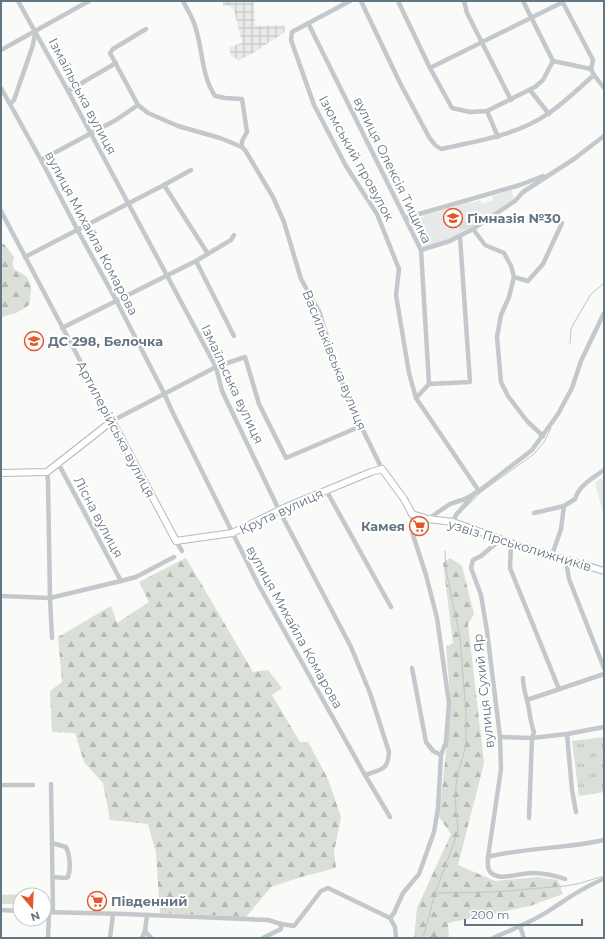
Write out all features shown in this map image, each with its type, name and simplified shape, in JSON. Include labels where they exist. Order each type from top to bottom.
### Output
[{"type":"street","name":"Ізмаїльська вулиця","points":[[18,1],[91,133],[216,367],[222,391],[279,510],[351,647],[370,693],[389,752],[386,766],[365,775]]},
{"type":"street","points":[[1,50],[89,1]]},
{"type":"street","points":[[146,28],[113,49],[110,53],[138,105],[148,113],[163,121],[209,134],[242,147],[242,141],[247,132],[242,99],[215,96],[211,90],[204,71],[195,26],[183,1]]},
{"type":"street","points":[[308,23],[350,1]]},
{"type":"street","points":[[361,1],[400,83],[429,137],[435,145],[441,149],[498,137],[525,126],[549,114],[594,75]]},
{"type":"street","points":[[398,1],[430,68],[452,108],[470,112],[487,111],[511,100],[530,90],[543,80],[553,61]]},
{"type":"street","points":[[464,1],[467,13],[481,43],[511,100]]},
{"type":"street","points":[[523,1],[553,61]]},
{"type":"street","points":[[430,68],[562,2],[593,60],[591,69],[604,88]]},
{"type":"street","name":"Ізюмський провулок","points":[[308,23],[292,32],[291,40],[314,105],[346,166],[377,214],[399,269],[396,294],[409,373],[416,398],[477,492]]},
{"type":"street","name":"вулиця Олексія Тищика","points":[[308,23],[421,250],[429,384]]},
{"type":"street","points":[[10,104],[14,100],[33,45],[35,31]]},
{"type":"street","points":[[553,61],[591,69]]},
{"type":"street","points":[[68,91],[116,63]]},
{"type":"street","name":"вулиця Михайла Комарова","points":[[1,88],[42,160],[77,229],[116,300],[164,393],[258,584],[390,817]]},
{"type":"street","points":[[530,90],[549,114]]},
{"type":"street","points":[[42,160],[116,120],[138,105]]},
{"type":"street","points":[[487,111],[498,137]]},
{"type":"street","points":[[421,250],[460,237],[473,229],[515,201],[523,192],[574,159],[604,136]]},
{"type":"street","name":"Васильківська вулиця","points":[[242,147],[273,197],[284,222],[302,278],[319,311],[341,380],[361,426],[382,470],[404,499],[412,514],[413,535],[426,575],[437,618],[449,703],[446,742],[441,755],[438,808],[434,832],[419,874],[402,893],[394,913],[390,918]]},
{"type":"street","points":[[25,257],[191,170]]},
{"type":"street","points":[[405,218],[520,185],[552,173]]},
{"type":"street","points":[[164,185],[208,254]]},
{"type":"street","name":"Артилерійська вулиця","points":[[1,211],[176,541]]},
{"type":"street","points":[[514,277],[528,281],[543,264],[562,223]]},
{"type":"street","points":[[473,229],[485,245],[504,253],[511,266],[514,277],[509,297],[501,315],[497,338],[501,382],[508,396],[527,421],[543,436]]},
{"type":"street","points":[[62,328],[196,261],[231,240],[234,235]]},
{"type":"street","points":[[416,398],[429,384],[470,382],[460,237]]},
{"type":"street","points":[[196,261],[234,336]]},
{"type":"street","points":[[428,518],[450,504],[465,499],[477,492],[532,450],[558,414],[572,388],[581,360],[604,313]]},
{"type":"street","points":[[1,473],[47,472],[112,421],[216,367],[245,357],[259,404],[286,458],[361,426]]},
{"type":"street","name":"Лісна вулиця","points":[[58,463],[121,582]]},
{"type":"street","name":"Крута вулиця","points":[[176,541],[232,533],[279,510],[326,490],[371,472],[382,470]]},
{"type":"street","points":[[534,513],[564,506],[575,499],[577,493],[584,484],[604,470]]},
{"type":"street","points":[[47,472],[52,638]]},
{"type":"street","points":[[326,490],[391,607]]},
{"type":"street","points":[[453,522],[456,515],[477,492]]},
{"type":"street","points":[[552,555],[561,529],[564,506]]},
{"type":"street","name":"узвіз Гірськолижників","points":[[412,514],[453,522],[511,543],[604,571]]},
{"type":"street","name":"вулиця Сухий Яр","points":[[501,539],[481,556],[473,560],[471,568],[481,595],[488,630],[500,737],[501,768],[488,857],[489,870],[498,876],[505,877],[530,873],[541,873],[565,879]]},
{"type":"street","points":[[176,541],[182,551]]},
{"type":"street","points":[[511,543],[510,568],[560,689]]},
{"type":"street","points":[[1,596],[50,598],[121,582],[136,577],[174,556]]},
{"type":"street","points":[[566,560],[569,579],[604,668]]},
{"type":"street","points":[[412,668],[426,742],[433,751],[441,755]]},
{"type":"street","points":[[527,700],[604,674]]},
{"type":"street","points":[[523,678],[524,692],[527,700],[530,722],[534,732],[532,738],[529,818]]},
{"type":"street","points":[[500,737],[532,738],[568,734],[604,726]]},
{"type":"street","points":[[568,734],[572,790],[576,812]]},
{"type":"street","points":[[51,784],[53,877],[52,887]]},
{"type":"street","points":[[1,785],[33,785]]},
{"type":"street","points":[[488,857],[604,840]]},
{"type":"street","points":[[52,843],[66,846],[69,856],[70,873],[68,877],[65,878],[53,877]]},
{"type":"street","points":[[493,938],[520,926],[553,908],[574,894],[604,879]]},
{"type":"street","points":[[52,912],[268,920],[294,926],[321,891],[328,888],[390,918],[395,927],[396,938]]},
{"type":"street","points":[[1,910],[12,911]]},
{"type":"street","points":[[110,938],[113,914]]},
{"type":"street","points":[[142,938],[145,931],[147,915]]},
{"type":"street","points":[[263,938],[281,929],[281,924]]},
{"type":"street","points":[[520,926],[524,938]]},
{"type":"street","points":[[48,927],[48,938]]},
{"type":"street","points":[[145,931],[151,938]]},
{"type":"shaded area","points":[[223,1],[254,1],[255,26],[284,25],[285,32],[250,55],[239,60],[231,56],[229,47],[242,43],[234,10],[228,5],[223,6]]},
{"type":"shaded area","name":"Гімназія №30","points":[[512,190],[514,200],[457,237],[423,247],[413,226],[421,222],[420,218],[424,217],[424,215],[480,200],[482,204],[493,200],[492,196]]},
{"type":"shaded area","points":[[604,476],[604,517],[595,483]]},
{"type":"green space","points":[[471,220],[473,226],[460,230],[458,223]]},
{"type":"green space","points":[[1,244],[4,244],[14,257],[13,267],[26,277],[29,281],[31,290],[30,303],[28,306],[17,312],[1,317]]},
{"type":"green space","points":[[186,558],[253,672],[268,670],[282,688],[272,695],[300,742],[308,742],[328,779],[341,817],[334,852],[336,868],[271,887],[246,917],[160,913],[156,853],[148,824],[110,820],[103,783],[84,762],[75,733],[52,732],[50,691],[62,682],[58,637],[111,606],[117,623],[149,602],[139,582]]},
{"type":"green space","points":[[450,558],[462,566],[474,614],[468,624],[484,763],[458,865],[495,881],[538,877],[558,880],[563,894],[530,906],[448,923],[449,938],[414,938],[417,908],[451,834],[439,817],[451,706],[446,647],[453,643],[443,563]]},
{"type":"green space","points":[[604,737],[604,792],[579,796],[572,741]]},
{"type":"green space","points":[[12,894],[12,904],[1,904],[1,895]]},
{"type":"waterway","points":[[570,343],[571,329],[574,323],[591,294],[604,283]]},
{"type":"waterway","points":[[464,509],[481,492],[534,454],[544,442],[551,428]]},
{"type":"waterway","points":[[423,938],[435,893],[458,832],[455,796],[457,777],[466,745],[466,713],[460,638],[446,570],[445,551]]},
{"type":"waterway","points":[[436,893],[494,892],[565,886],[604,876]]},
{"type":"place","name":"Гімназія №30","points":[[453,218]]},
{"type":"place","name":"ДС 298, Белочка","points":[[34,341]]},
{"type":"place","name":"Камея","points":[[419,526]]},
{"type":"place","name":"Південний","points":[[97,901]]}]
